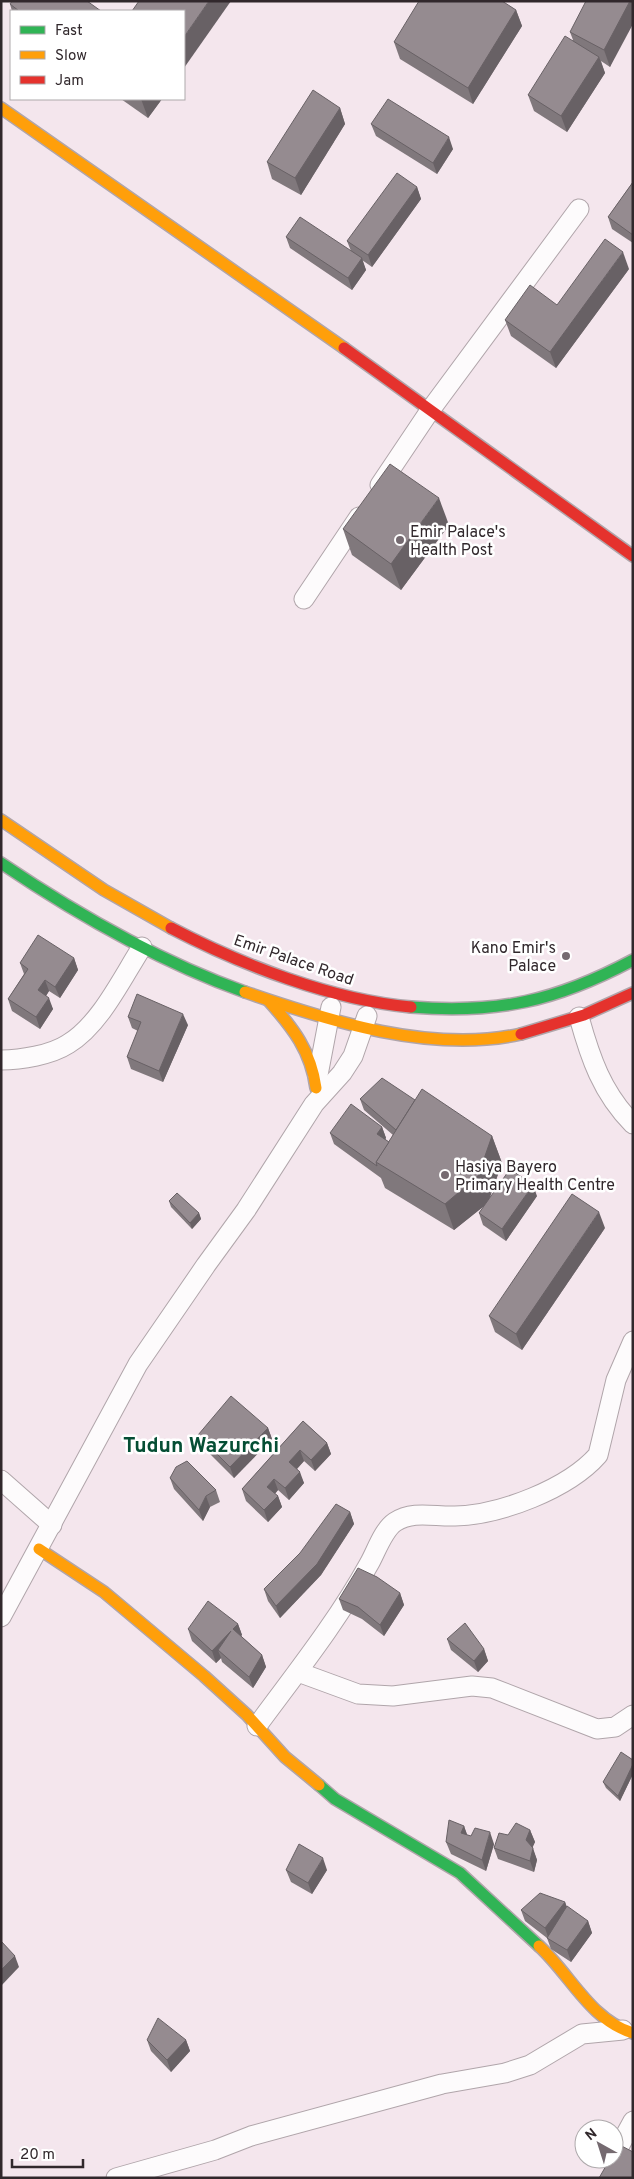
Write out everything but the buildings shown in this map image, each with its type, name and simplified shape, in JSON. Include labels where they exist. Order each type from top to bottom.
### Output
[{"type":"street","points":[[1,108],[431,408],[633,556]]},
{"type":"street","points":[[304,599],[431,408],[579,209]]},
{"type":"street","name":"Emir Palace Road","points":[[1,820],[138,911],[169,927],[252,963],[336,992],[372,1000],[448,1009],[494,1008],[578,987],[633,960]]},
{"type":"street","points":[[1,863],[112,932],[201,976],[327,1019],[364,1027],[415,1037],[457,1040],[496,1039],[538,1030],[579,1017],[633,992]]},
{"type":"street","points":[[1,1060],[47,1052],[67,1046],[97,1017],[142,947]]},
{"type":"street","points":[[315,1096],[327,1019],[336,992]]},
{"type":"street","points":[[268,1000],[296,1030],[306,1045],[311,1060],[315,1096]]},
{"type":"street","points":[[1,1618],[138,1364],[206,1264],[246,1210],[315,1096],[342,1073],[353,1056],[372,1000]]},
{"type":"street","points":[[579,1017],[591,1059],[601,1082],[615,1104],[633,1124]]},
{"type":"street","points":[[257,1726],[337,1618],[394,1522],[414,1515],[453,1516],[496,1510],[553,1489],[598,1455],[611,1397],[633,1341]]},
{"type":"street","points":[[1,1480],[52,1525]]},
{"type":"street","points":[[39,1549],[104,1592],[204,1676],[257,1726],[285,1757],[336,1799],[460,1873],[557,1962],[580,1996],[628,2032]]},
{"type":"street","points":[[298,1672],[326,1684],[358,1694],[393,1696],[472,1686],[492,1688],[597,1729],[615,1727],[633,1715]]},
{"type":"street","points":[[116,2178],[216,2150],[251,2136],[442,2084],[504,2073],[530,2065],[582,2034],[628,2032]]},
{"type":"street","points":[[624,2138],[633,2121]]},
{"type":"traffic: fast","points":[[1,863],[59,901],[119,935],[181,966],[245,992]]},
{"type":"traffic: fast","points":[[411,1007],[472,1008],[526,1002],[578,986],[633,960]]},
{"type":"traffic: fast","points":[[319,1785],[335,1799],[460,1873],[539,1946]]},
{"type":"traffic: slow","points":[[1,108],[344,348]]},
{"type":"traffic: slow","points":[[1,820],[104,890],[171,928]]},
{"type":"traffic: slow","points":[[245,992],[311,1014],[381,1031],[417,1037],[452,1040],[487,1039],[521,1034]]},
{"type":"traffic: slow","points":[[269,1001],[300,1041],[310,1063],[316,1088]]},
{"type":"traffic: slow","points":[[39,1549],[104,1592],[204,1676],[247,1715],[285,1757],[319,1785]]},
{"type":"traffic: slow","points":[[539,1946],[593,2007],[618,2027],[633,2033]]},
{"type":"traffic: jam","points":[[344,348],[633,556]]},
{"type":"traffic: jam","points":[[171,928],[227,955],[288,979],[350,997],[411,1007]]},
{"type":"traffic: jam","points":[[521,1034],[584,1015],[633,993]]},
{"type":"place","name":"Emir Palace's Health Post","points":[[400,540]]},
{"type":"place","name":"Kano Emir's Palace","points":[[566,956]]},
{"type":"place","name":"Hasiya Bayero Primary Health Centre","points":[[445,1175]]},
{"type":"district","name":"Tudun Wazurchi","points":[[201,1445]]}]
